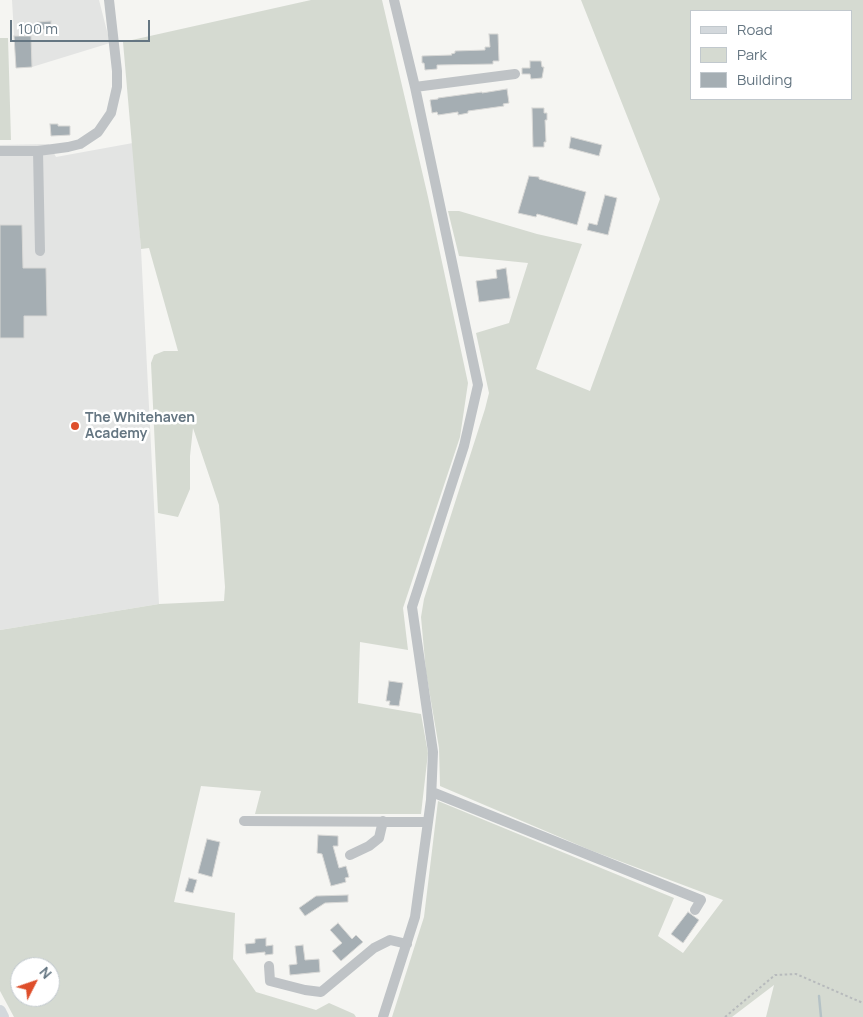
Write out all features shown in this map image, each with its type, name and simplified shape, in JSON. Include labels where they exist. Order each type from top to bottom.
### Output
[{"type":"main road","points":[[0,1012],[3,1017]]},
{"type":"street","points":[[0,151],[38,151],[68,148],[80,144],[98,132],[111,113],[117,87],[109,0]]},
{"type":"street","points":[[383,1017],[415,917],[432,792],[433,752],[412,607],[464,446],[478,385],[415,87],[394,0]]},
{"type":"street","points":[[415,87],[515,74]]},
{"type":"street","points":[[38,151],[40,251]]},
{"type":"street","points":[[432,792],[700,900],[695,910]]},
{"type":"street","points":[[244,821],[428,822]]},
{"type":"street","points":[[350,855],[370,846],[379,838],[383,822]]},
{"type":"street","points":[[269,966],[270,981],[321,992],[374,948],[390,940],[406,944]]},
{"type":"path","points":[[725,1017],[775,975],[796,974],[863,1003]]},
{"type":"shaded area","points":[[12,0],[99,0],[110,43],[32,67],[16,68]]},
{"type":"shaded area","name":"The Whitehaven Academy","points":[[133,143],[141,249],[159,604],[0,630],[0,145],[49,144],[56,157]]},
{"type":"green space","points":[[311,0],[382,0],[428,197],[468,383],[460,437],[403,608],[408,650],[360,642],[358,703],[421,714],[428,753],[421,814],[255,814],[261,791],[201,786],[174,902],[235,913],[233,959],[256,992],[316,1010],[329,1003],[354,1014],[356,1017],[14,1017],[0,991],[0,630],[159,604],[224,601],[225,587],[219,505],[193,428],[190,456],[190,489],[178,517],[158,513],[151,363],[154,355],[164,351],[178,351],[149,248],[141,249],[123,42]]},
{"type":"green space","points":[[581,0],[863,0],[863,1017],[766,1017],[774,985],[732,1017],[392,1017],[424,917],[438,801],[674,898],[658,936],[683,953],[723,900],[590,850],[440,786],[439,748],[426,672],[421,617],[424,599],[489,393],[476,333],[509,323],[528,263],[459,256],[448,211],[459,211],[537,234],[582,244],[536,369],[590,391],[660,199]]},
{"type":"green space","points":[[0,38],[8,38],[11,140],[0,140]]},
{"type":"building","points":[[51,21],[51,29],[37,30],[37,22]]},
{"type":"building","points":[[489,34],[498,34],[499,61],[493,61],[493,64],[437,65],[437,69],[425,70],[422,56],[452,55],[455,51],[485,50],[485,47],[490,47]]},
{"type":"building","points":[[14,36],[31,36],[32,67],[16,68]]},
{"type":"building","points":[[530,61],[541,61],[542,67],[544,67],[542,78],[531,79],[530,74],[522,74],[522,68],[530,68]]},
{"type":"building","points":[[507,89],[509,103],[503,104],[504,106],[468,111],[468,113],[458,115],[458,112],[438,115],[437,112],[432,113],[430,100]]},
{"type":"building","points":[[532,108],[544,108],[544,113],[547,113],[547,120],[545,120],[546,142],[544,142],[544,147],[533,147]]},
{"type":"building","points":[[50,124],[70,126],[70,135],[51,136]]},
{"type":"building","points":[[571,137],[602,145],[599,156],[569,148]]},
{"type":"building","points":[[529,176],[539,177],[539,179],[586,192],[577,225],[537,214],[536,217],[518,213]]},
{"type":"building","points":[[605,195],[617,198],[608,235],[587,230],[589,223],[597,225]]},
{"type":"building","points":[[0,225],[22,225],[23,268],[46,268],[47,316],[24,316],[24,338],[0,338]]},
{"type":"building","points":[[506,268],[510,298],[479,302],[476,281],[497,278],[496,270]]},
{"type":"building","points":[[389,681],[403,683],[399,706],[389,705],[390,701],[386,701]]},
{"type":"building","points":[[318,835],[338,836],[338,846],[333,846],[339,868],[346,866],[349,877],[345,878],[346,882],[331,886],[322,854],[317,853]]},
{"type":"building","points":[[207,839],[220,842],[212,877],[198,873]]},
{"type":"building","points":[[189,878],[197,880],[193,893],[185,891]]},
{"type":"building","points":[[348,895],[348,902],[325,903],[305,916],[299,908],[316,896]]},
{"type":"building","points":[[688,912],[699,920],[683,943],[671,934]]},
{"type":"building","points":[[338,923],[352,939],[356,935],[363,942],[341,961],[332,951],[342,943],[330,930]]},
{"type":"building","points":[[266,938],[266,946],[273,945],[273,954],[265,955],[265,952],[246,954],[245,944],[255,943],[255,939]]},
{"type":"building","points":[[303,945],[305,960],[319,959],[320,972],[290,975],[289,965],[297,964],[295,946]]},
{"type":"waterway","points":[[819,996],[821,1017]]},
{"type":"place","name":"The Whitehaven Academy","points":[[75,426]]}]
